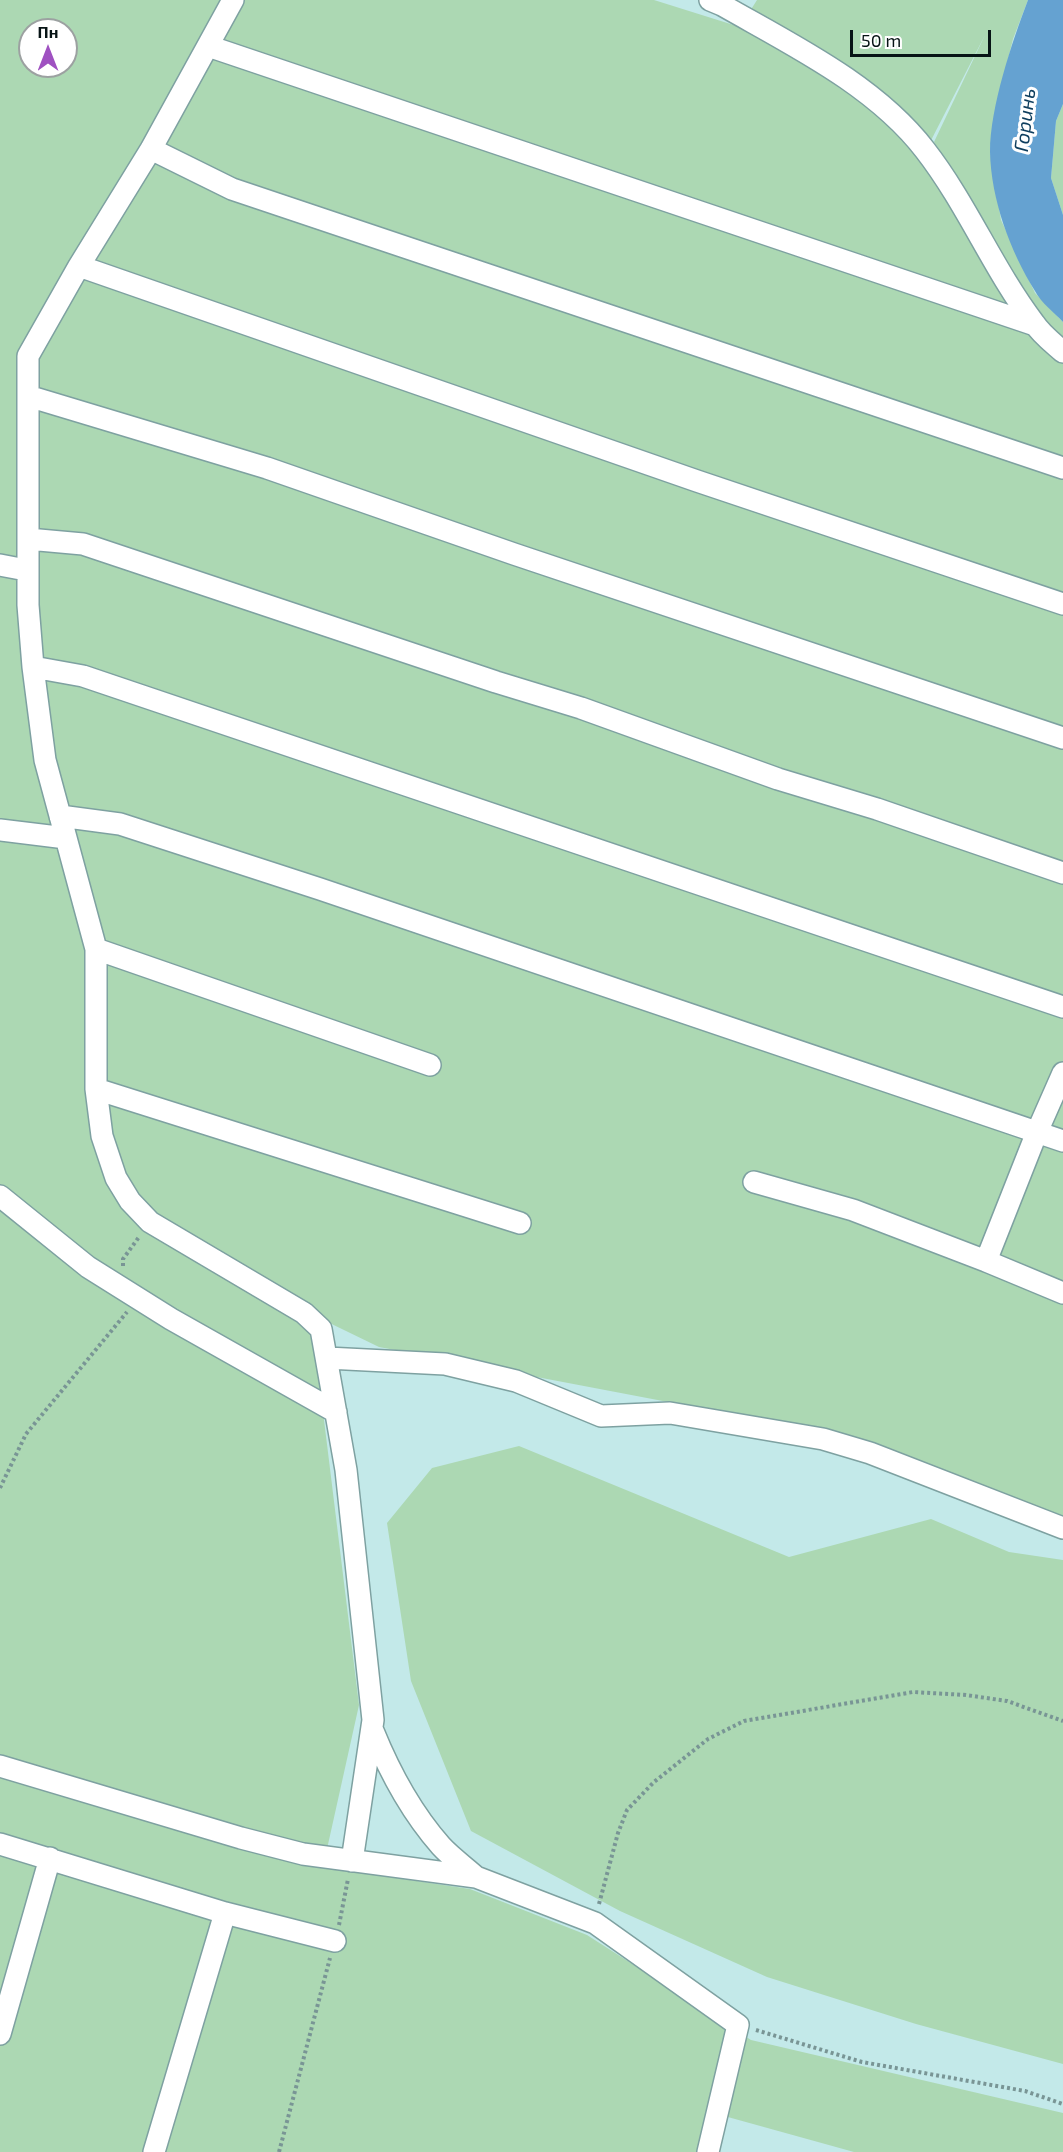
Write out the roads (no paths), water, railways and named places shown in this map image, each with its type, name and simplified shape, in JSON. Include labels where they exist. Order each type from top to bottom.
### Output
[{"type":"street","points":[[233,0],[151,149],[27,356],[26,570],[33,667],[45,760],[96,949],[96,1089],[102,1136],[116,1178],[130,1201],[150,1222],[304,1313],[321,1329],[346,1470],[372,1730],[352,1861]]},
{"type":"street","points":[[710,0],[844,77],[870,95],[900,122],[924,149],[962,204],[1035,325],[1063,352]]},
{"type":"street","points":[[208,46],[1035,325]]},
{"type":"street","points":[[151,149],[232,189],[1063,468]]},
{"type":"street","points":[[79,266],[697,481],[1063,604]]},
{"type":"street","points":[[27,396],[267,468],[536,562],[1063,738]]},
{"type":"street","points":[[27,539],[83,544],[496,682],[581,708],[778,779],[877,809],[1063,873]]},
{"type":"street","points":[[0,565],[26,570]]},
{"type":"street","points":[[33,667],[94,680],[1063,1007]]},
{"type":"street","points":[[60,816],[120,824],[309,885],[1063,1141]]},
{"type":"street","points":[[0,830],[66,838]]},
{"type":"street","points":[[96,949],[430,1065]]},
{"type":"street","points":[[986,1261],[1063,1073]]},
{"type":"street","points":[[96,1089],[520,1223]]},
{"type":"street","points":[[754,1182],[853,1210],[1063,1293]]},
{"type":"street","points":[[0,1196],[88,1267],[171,1319],[336,1412]]},
{"type":"street","points":[[327,1359],[445,1364],[516,1381],[601,1416],[670,1413],[823,1439],[870,1453],[1063,1528]]},
{"type":"street","points":[[372,1730],[388,1768],[423,1824],[443,1848],[476,1877]]},
{"type":"street","points":[[0,1766],[241,1838],[303,1854],[476,1877],[595,1923],[738,2025],[708,2152]]},
{"type":"street","points":[[0,1844],[225,1913],[335,1941]]},
{"type":"street","points":[[0,2034],[50,1858]]},
{"type":"street","points":[[154,2152],[225,1913]]},
{"type":"water","name":"Горинь","points":[[1028,0],[1063,0],[1063,104],[1056,121],[1051,178],[1063,215],[1063,322],[1038,295],[1018,259],[998,206],[991,170],[991,134],[998,95]]}]
